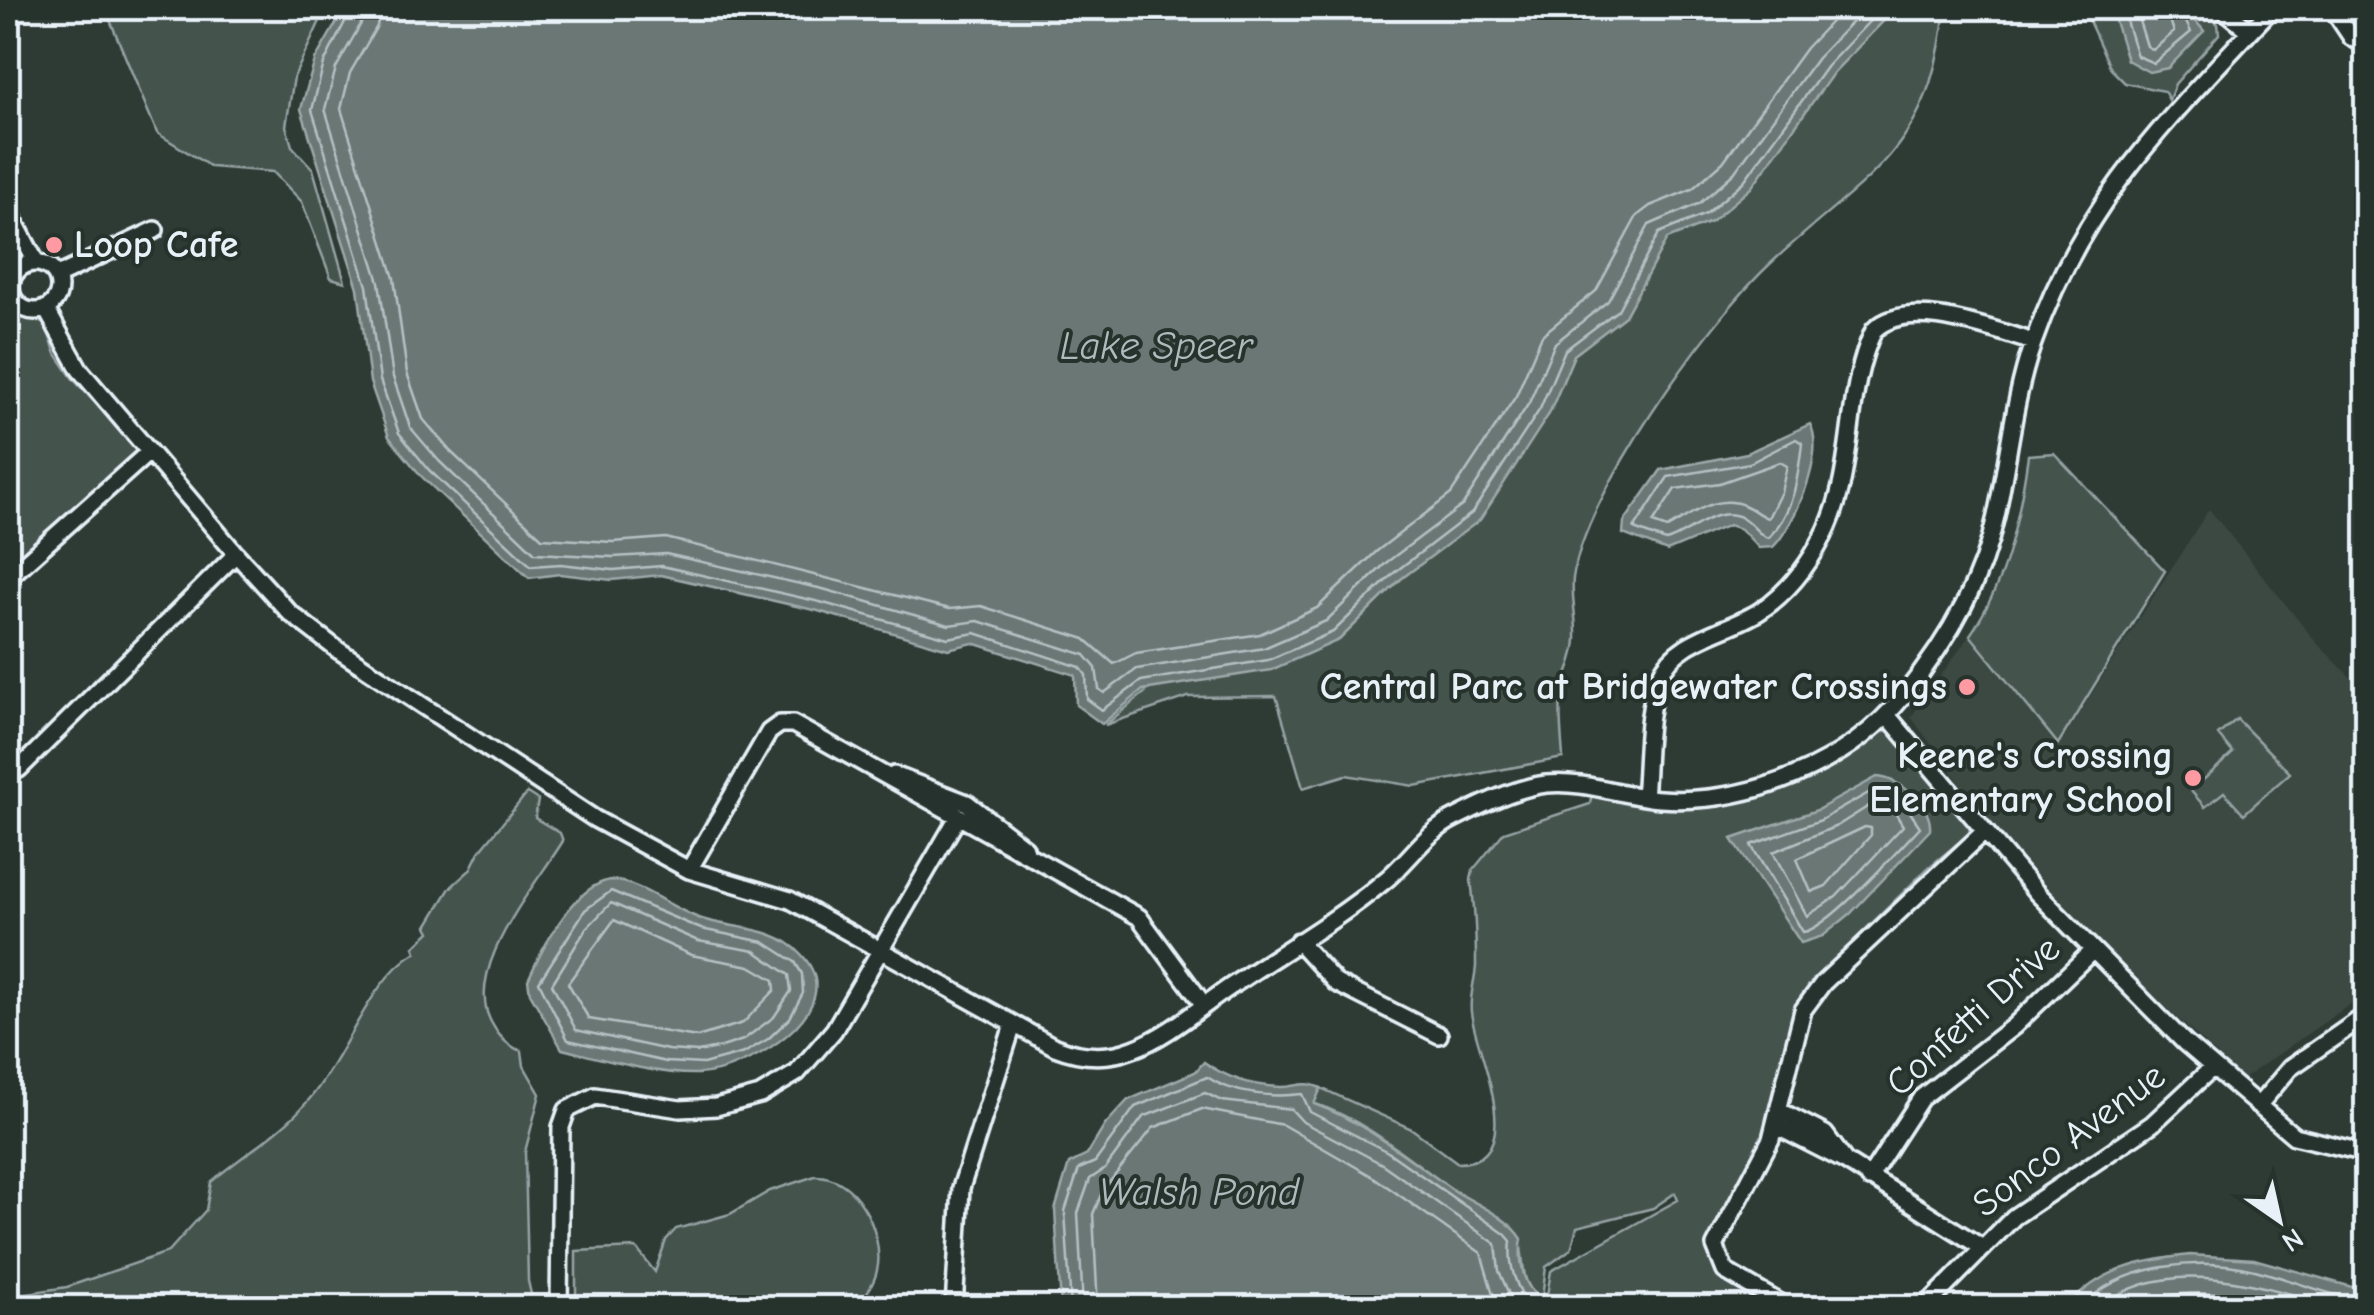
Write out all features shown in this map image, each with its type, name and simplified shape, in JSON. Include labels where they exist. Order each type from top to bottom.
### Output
[{"type":"street","points":[[2222,8],[2250,32]]},
{"type":"street","points":[[46,309],[80,370],[236,554],[290,613],[338,650],[571,805],[689,870],[782,896],[1065,1051],[1111,1055],[1154,1039],[1385,881],[1440,827],[1506,796],[1563,784],[1644,797],[1704,798],[1772,784],[1824,761],[1887,715],[1944,641],[1980,572],[1996,518],[2009,431],[2033,342],[2062,273],[2104,196],[2140,150],[2272,8]]},
{"type":"street","points":[[2332,8],[2352,38],[2366,45]]},
{"type":"street","points":[[8,209],[36,262],[49,266],[57,276],[58,295],[46,309],[27,310],[10,299],[14,274],[8,252]]},
{"type":"street","points":[[57,276],[155,230]]},
{"type":"street","points":[[14,274],[36,262]]},
{"type":"street","points":[[1644,797],[1653,702],[1663,670],[1685,648],[1750,616],[1779,596],[1825,534],[1842,486],[1855,405],[1874,330],[1890,320],[1938,317],[2033,342]]},
{"type":"street","points":[[8,578],[149,452]]},
{"type":"street","points":[[8,774],[19,769],[236,554]]},
{"type":"street","points":[[1887,715],[1983,833],[2091,952],[2212,1068],[2301,1139],[2366,1153]]},
{"type":"street","points":[[689,870],[765,737],[780,724],[799,726],[1145,921],[1204,1005]]},
{"type":"street","points":[[886,774],[918,781],[966,802],[1000,825],[1032,856]]},
{"type":"street","points":[[560,1308],[560,1128],[567,1110],[595,1096],[680,1108],[716,1108],[770,1090],[796,1073],[822,1048],[958,818]]},
{"type":"street","points":[[1790,1308],[1725,1270],[1715,1253],[1719,1231],[1758,1166],[1778,1119],[1800,1018],[1810,997],[1983,833]]},
{"type":"street","points":[[1298,941],[1336,984],[1439,1035]]},
{"type":"street","name":"Confetti Drive","points":[[1869,1178],[1921,1098],[2014,1026],[2091,952]]},
{"type":"street","points":[[2258,1106],[2296,1063],[2366,1015]]},
{"type":"street","points":[[954,1308],[961,1188],[1013,1025]]},
{"type":"street","name":"Sonco Avenue","points":[[1924,1308],[1982,1246],[2052,1188],[2152,1124],[2212,1068]]},
{"type":"street","points":[[1778,1119],[1982,1246]]},
{"type":"shaded area","points":[[105,8],[326,8],[294,77],[286,126],[292,146],[313,169],[345,282],[331,278],[302,202],[273,172],[211,167],[157,133]]},
{"type":"shaded area","points":[[1896,8],[1945,8],[1937,58],[1924,99],[1908,131],[1863,183],[1768,266],[1713,328],[1624,458],[1582,543],[1573,578],[1574,654],[1561,698],[1563,758],[1414,786],[1346,775],[1303,788],[1276,696],[1188,697],[1105,725],[1159,681],[1339,640],[1401,579],[1549,414],[1574,355],[1625,316],[1667,238],[1711,222],[1834,72]]},
{"type":"shaded area","points":[[2083,8],[2201,8],[2218,24],[2219,34],[2175,84],[2169,100],[2164,91],[2125,83],[2111,69]]},
{"type":"shaded area","points":[[8,309],[45,324],[56,354],[73,379],[138,449],[8,570]]},
{"type":"shaded area","points":[[2054,453],[2165,571],[2058,744],[1970,635],[1993,593],[2010,549],[2028,455]]},
{"type":"shaded area","name":"Keene's Crossing Elementary School","points":[[2209,509],[2315,641],[2366,693],[2366,993],[2243,1079],[2126,970],[2058,899],[1980,810],[1911,717],[1970,635],[2059,745]]},
{"type":"shaded area","points":[[2237,719],[2290,773],[2244,814],[2224,792],[2205,807],[2191,791],[2233,753],[2218,735]]},
{"type":"shaded area","points":[[1889,729],[1970,826],[1969,834],[1928,868],[1811,983],[1798,1001],[1760,1143],[1709,1239],[1713,1264],[1719,1274],[1736,1289],[1770,1307],[1545,1307],[1551,1271],[1678,1200],[1675,1193],[1653,1208],[1577,1227],[1571,1249],[1546,1267],[1542,1298],[1528,1284],[1520,1243],[1511,1226],[1461,1196],[1366,1128],[1313,1103],[1321,1088],[1412,1129],[1458,1163],[1480,1158],[1492,1144],[1495,1124],[1488,1075],[1471,1012],[1476,966],[1471,880],[1473,870],[1504,832],[1590,804],[1592,793],[1637,803],[1724,802]]},
{"type":"shaded area","points":[[527,793],[538,800],[535,818],[560,833],[563,841],[504,931],[486,982],[485,1006],[499,1035],[522,1051],[524,1066],[540,1094],[525,1152],[528,1281],[534,1307],[8,1307],[8,1296],[67,1287],[168,1252],[206,1210],[211,1182],[307,1102],[384,981],[416,952],[414,947],[430,932],[427,926],[450,888],[470,870],[479,852]]},
{"type":"shaded area","points":[[815,1176],[830,1178],[854,1194],[876,1236],[877,1271],[856,1307],[576,1307],[576,1251],[636,1248],[655,1272],[666,1240],[676,1229],[730,1214],[770,1191]]},
{"type":"water","name":"Lake Speer","points":[[345,8],[1896,8],[1834,72],[1751,188],[1711,222],[1667,239],[1625,316],[1574,355],[1549,414],[1480,520],[1401,579],[1339,640],[1271,670],[1143,690],[1102,724],[1076,705],[1075,675],[973,643],[948,649],[818,611],[661,575],[612,580],[560,574],[529,578],[422,477],[389,437],[370,382],[358,288],[301,109],[315,60]]},
{"type":"water","points":[[2111,8],[2185,8],[2204,31],[2168,68],[2149,72],[2127,60]]},
{"type":"water","points":[[1810,424],[1814,452],[1806,488],[1790,523],[1773,547],[1759,548],[1741,529],[1729,525],[1667,551],[1623,534],[1624,522],[1661,470],[1747,453]]},
{"type":"water","points":[[1877,777],[1895,782],[1913,795],[1926,812],[1930,830],[1850,914],[1823,936],[1801,943],[1732,839],[1817,810]]},
{"type":"water","points":[[610,880],[634,886],[702,919],[767,933],[790,945],[814,975],[814,996],[805,1016],[787,1035],[742,1063],[698,1074],[647,1069],[562,1049],[530,993],[528,980],[571,907],[596,885]]},
{"type":"water","name":"Walsh Pond","points":[[1204,1062],[1250,1083],[1281,1087],[1310,1084],[1321,1088],[1314,1104],[1368,1130],[1452,1189],[1500,1217],[1522,1239],[1523,1273],[1530,1288],[1542,1298],[1542,1307],[1061,1307],[1055,1210],[1069,1164],[1087,1155],[1105,1125],[1128,1100],[1195,1072]]},
{"type":"water","points":[[2190,1255],[2254,1259],[2366,1291],[2366,1307],[2067,1307],[2107,1275],[2155,1260]]},
{"type":"place","name":"Loop Cafe","points":[[54,245]]},
{"type":"place","name":"Central Parc at Bridgewater Crossings","points":[[1967,687]]},
{"type":"place","name":"Keene's Crossing Elementary School","points":[[2193,778]]}]
